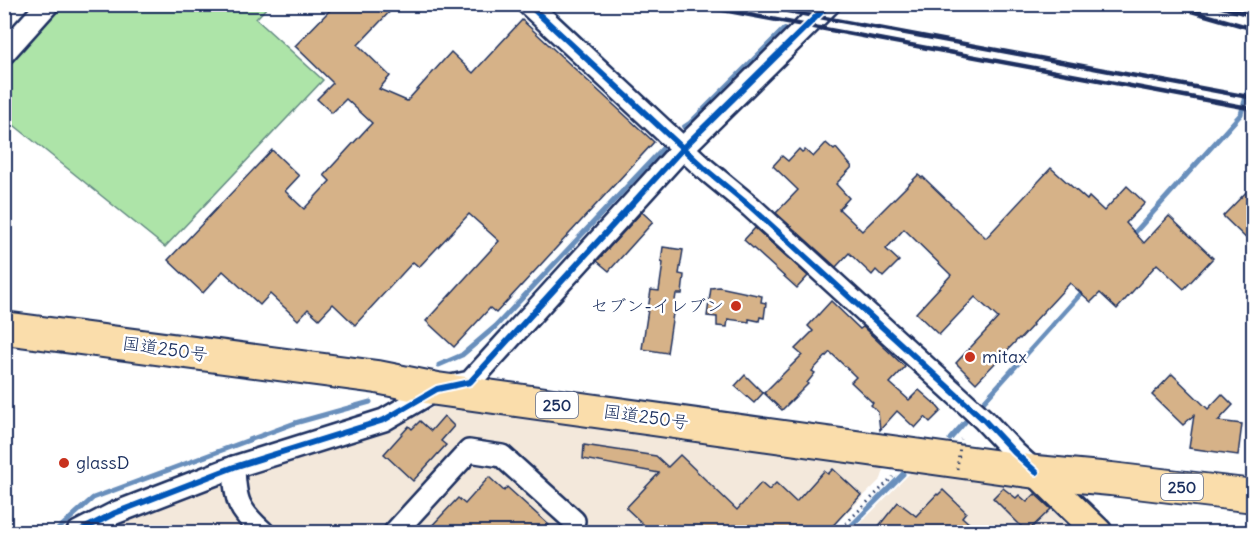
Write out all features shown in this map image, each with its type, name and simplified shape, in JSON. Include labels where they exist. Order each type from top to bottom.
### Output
[{"type":"highway","name":"国道250号","points":[[4,328],[377,377],[437,389],[1036,472],[1254,496]]},
{"type":"main road","points":[[1036,472],[1093,527]]},
{"type":"main road","points":[[1093,527],[1084,497],[1094,486],[1111,479]]},
{"type":"street","points":[[4,53],[48,4]]},
{"type":"street","points":[[528,4],[683,148],[751,207],[975,412],[1036,472]]},
{"type":"street","points":[[78,532],[115,513],[234,467],[384,420],[437,389],[470,382],[683,148],[829,4]]},
{"type":"street","points":[[377,377],[386,383],[390,390],[390,411],[384,420]]},
{"type":"street","points":[[395,532],[469,451],[502,456],[574,521]]},
{"type":"street","points":[[234,467],[235,495],[247,518],[263,532]]},
{"type":"path","points":[[957,469],[961,439]]},
{"type":"path","points":[[837,532],[894,477],[900,452]]},
{"type":"shaded area","points":[[436,406],[886,464],[881,479],[827,532],[102,532],[301,454],[377,436]]},
{"type":"shaded area","points":[[914,469],[1030,489],[1075,532],[852,532]]},
{"type":"green space","points":[[53,5],[269,5],[256,19],[323,80],[165,247],[5,118],[5,58]]},
{"type":"building","points":[[336,4],[397,4],[358,45],[390,76],[379,89],[407,101],[451,52],[473,73],[522,20],[654,142],[496,313],[490,308],[454,347],[426,321],[499,241],[469,214],[419,267],[413,262],[355,325],[333,304],[319,319],[308,309],[298,320],[270,294],[260,305],[223,271],[203,293],[168,260],[272,150],[299,176],[285,191],[304,209],[330,181],[324,175],[372,123],[346,99],[332,113],[317,99],[333,83],[295,46]]},
{"type":"building","points":[[826,143],[834,150],[836,148],[852,167],[836,184],[849,198],[839,209],[862,231],[918,175],[923,177],[986,238],[1051,168],[1087,200],[1089,197],[1104,211],[1127,186],[1145,203],[1126,223],[1144,243],[1169,216],[1213,258],[1184,289],[1157,264],[1117,309],[1100,293],[1091,302],[1070,283],[1020,339],[976,383],[956,363],[998,318],[975,297],[939,335],[916,313],[951,275],[904,229],[886,249],[899,261],[883,277],[876,270],[872,275],[849,253],[836,267],[776,213],[798,190],[773,166],[782,156],[788,161],[799,149],[802,152],[805,150],[813,157]]},
{"type":"building","points":[[1254,184],[1254,246],[1223,216]]},
{"type":"building","points":[[642,212],[653,222],[609,271],[597,261]]},
{"type":"building","points":[[755,228],[808,276],[797,288],[744,240]]},
{"type":"building","points":[[663,247],[683,250],[679,274],[684,275],[682,294],[676,294],[667,353],[642,349],[651,290],[659,291]]},
{"type":"building","points":[[719,287],[762,296],[761,302],[766,303],[764,318],[760,317],[759,321],[749,319],[749,322],[728,319],[727,327],[717,326],[717,317],[707,316],[711,288]]},
{"type":"building","points":[[831,301],[860,329],[863,327],[905,367],[890,383],[909,400],[919,390],[941,411],[930,422],[925,417],[915,428],[897,411],[880,430],[878,412],[871,405],[873,403],[851,382],[856,377],[830,352],[812,371],[815,373],[808,384],[782,410],[764,393],[802,355],[795,349],[813,331],[808,326]]},
{"type":"building","points":[[1172,374],[1208,409],[1222,394],[1233,405],[1218,421],[1242,424],[1238,455],[1189,448],[1194,415],[1183,425],[1152,395]]},
{"type":"building","points":[[745,375],[763,393],[754,403],[735,386]]},
{"type":"building","points":[[444,416],[454,426],[441,441],[446,445],[413,481],[384,454],[409,426],[412,429],[420,421],[431,431]]},
{"type":"building","points":[[584,445],[656,456],[668,467],[680,455],[737,510],[761,483],[769,490],[776,483],[796,502],[824,471],[828,474],[833,469],[861,495],[827,532],[637,532],[644,525],[626,508],[659,473],[583,459]]},
{"type":"building","points":[[489,477],[504,491],[507,487],[549,525],[542,532],[426,532],[458,498],[465,504]]},
{"type":"building","points":[[1003,488],[1016,498],[1019,495],[1027,502],[1035,494],[1051,509],[1027,532],[993,498]]},
{"type":"building","points":[[943,490],[966,512],[962,517],[979,532],[874,532],[898,502],[916,516]]},
{"type":"waterway","points":[[510,4],[519,6]]},
{"type":"waterway","points":[[544,4],[662,115]]},
{"type":"waterway","points":[[684,127],[784,29]]},
{"type":"waterway","points":[[1130,238],[1241,114],[1248,90],[1254,87]]},
{"type":"waterway","points":[[439,365],[462,355],[496,326],[665,146]]},
{"type":"waterway","points":[[979,407],[1086,288]]},
{"type":"waterway","points":[[55,532],[93,498],[295,423],[370,402]]},
{"type":"waterway","points":[[950,439],[965,422]]},
{"type":"waterway","points":[[845,532],[903,474]]},
{"type":"railway","points":[[691,4],[1254,109]]},
{"type":"railway","points":[[750,4],[1254,98]]},
{"type":"railway","points":[[1167,4],[1254,29]]},
{"type":"railway","points":[[1212,4],[1254,16]]},
{"type":"cycle path","points":[[528,4],[705,169],[751,207],[984,420],[1036,472]]},
{"type":"cycle path","points":[[78,532],[115,513],[234,467],[384,420],[437,389],[470,382],[683,148],[829,4]]},
{"type":"place","name":"セブン-イレブン","points":[[736,306]]},
{"type":"place","name":"mitax","points":[[970,357]]},
{"type":"place","name":"glassD","points":[[64,463]]}]
